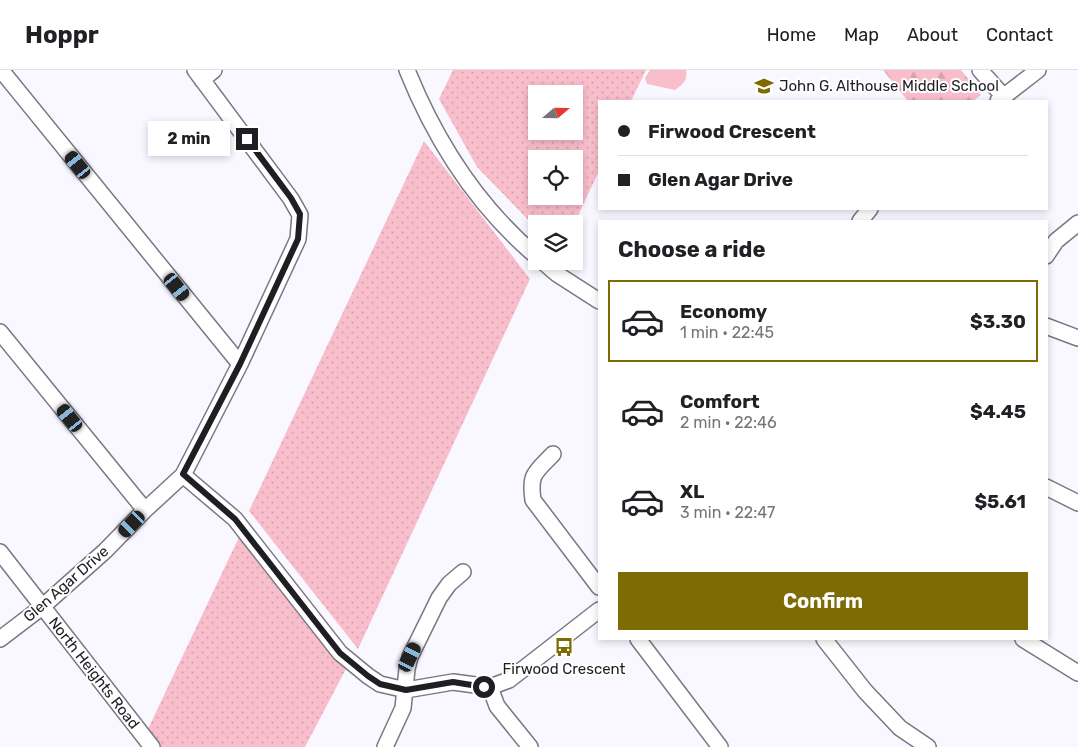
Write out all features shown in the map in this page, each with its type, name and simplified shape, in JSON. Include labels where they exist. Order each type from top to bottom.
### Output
[{"type":"street","points":[[1,70],[240,364]]},
{"type":"street","points":[[407,70],[436,134],[459,172],[501,224],[528,249]]},
{"type":"street","points":[[980,70],[1001,99],[1038,70]]},
{"type":"street","name":"Glen Agar Drive","points":[[0,639],[42,607],[105,552],[183,474],[240,364],[298,239],[300,214],[291,198],[204,73]]},
{"type":"street","points":[[861,220],[869,210]]},
{"type":"street","points":[[1048,253],[1056,241],[1078,223]]},
{"type":"street","points":[[552,270],[598,300]]},
{"type":"street","points":[[1048,327],[1078,338]]},
{"type":"street","points":[[0,332],[145,510]]},
{"type":"street","points":[[553,454],[534,475],[531,484],[533,500],[598,586]]},
{"type":"street","points":[[183,474],[235,519],[340,653],[380,684],[406,690],[453,682],[490,687],[509,680],[598,611]]},
{"type":"street","points":[[1048,488],[1078,503]]},
{"type":"street","name":"North Heights Road","points":[[0,552],[152,747]]},
{"type":"street","points":[[385,747],[403,708],[410,657],[439,598],[449,584],[464,572]]},
{"type":"street","points":[[639,640],[720,747]]},
{"type":"street","points":[[825,640],[866,691],[900,728],[928,747]]},
{"type":"street","points":[[1025,640],[1078,673]]},
{"type":"street","points":[[490,687],[497,706],[530,747]]},
{"type":"green space","points":[[453,70],[646,70],[631,100],[598,100],[598,173],[583,205],[583,150],[528,150],[528,205],[583,205],[578,215],[528,215],[528,220],[477,167],[439,99]]},
{"type":"green space","points":[[650,70],[686,70],[686,79],[675,90],[647,84],[645,78]]},
{"type":"green space","points":[[883,70],[961,70],[981,95],[974,100],[907,100]]},
{"type":"green space","points":[[424,141],[530,279],[358,649],[249,511]]},
{"type":"green space","points":[[241,533],[347,667],[305,747],[160,747],[147,731]]},
{"type":"place","name":"John G. Althouse Middle School","points":[[764,86]]},
{"type":"place","name":"Firwood Crescent","points":[[564,647]]},
{"type":"route","points":[[247,139],[291,198],[300,214],[298,239],[240,364],[183,474],[235,519],[340,653],[368,676],[380,684],[406,690],[453,682],[484,687]]}]
